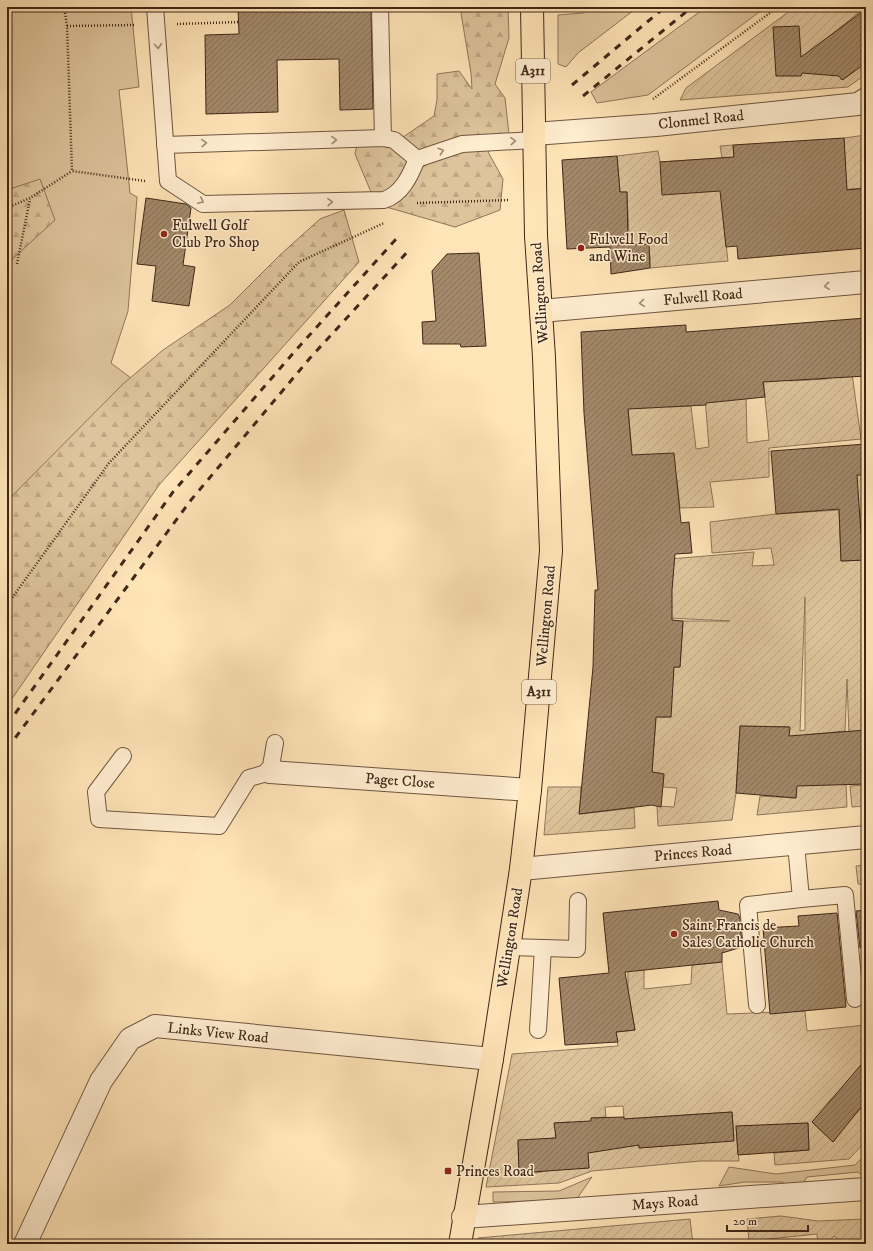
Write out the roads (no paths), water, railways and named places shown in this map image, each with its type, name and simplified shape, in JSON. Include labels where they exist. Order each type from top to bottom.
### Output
[{"type":"main road","name":"Wellington Road","points":[[460,1244],[463,1217],[492,1059],[521,869],[530,790],[551,551],[535,198],[532,7]]},
{"type":"street","name":"Clonmel Road","points":[[534,137],[858,104],[866,99]]},
{"type":"street","name":"Fulwell Road","points":[[541,311],[866,282]]},
{"type":"street","name":"Paget Close","points":[[270,772],[530,790]]},
{"type":"street","name":"Princes Road","points":[[521,869],[866,837]]},
{"type":"street","name":"Links View Road","points":[[25,1244],[101,1081],[130,1038],[155,1026],[492,1059]]},
{"type":"street","name":"Mays Road","points":[[463,1217],[866,1189]]},
{"type":"lane","points":[[155,7],[168,181],[203,204],[384,200],[390,198],[408,181],[416,159]]},
{"type":"lane","points":[[380,7],[383,138]]},
{"type":"lane","points":[[416,159],[462,144],[534,137]]},
{"type":"lane","points":[[165,145],[383,138],[394,140],[416,159]]},
{"type":"lane","points":[[123,756],[96,792],[99,818],[219,826],[249,778],[270,772],[275,743]]},
{"type":"lane","points":[[796,844],[801,899]]},
{"type":"lane","points":[[756,1005],[748,905],[846,895],[855,999]]},
{"type":"lane","points":[[510,947],[578,948],[578,901]]},
{"type":"lane","points":[[538,1030],[543,948]]},
{"type":"railway","points":[[572,85],[665,7]]},
{"type":"railway","points":[[583,96],[692,7]]},
{"type":"railway","points":[[7,725],[173,492],[296,350],[397,238]]},
{"type":"railway","points":[[7,749],[191,500],[310,358],[410,249]]},
{"type":"place","name":"Fulwell Golf Club Pro Shop","points":[[164,234]]},
{"type":"place","name":"Fulwell Food and Wine","points":[[581,248]]},
{"type":"place","name":"Saint Francis de Sales Catholic Church","points":[[674,934]]},
{"type":"place","name":"Princes Road","points":[[448,1171]]}]
